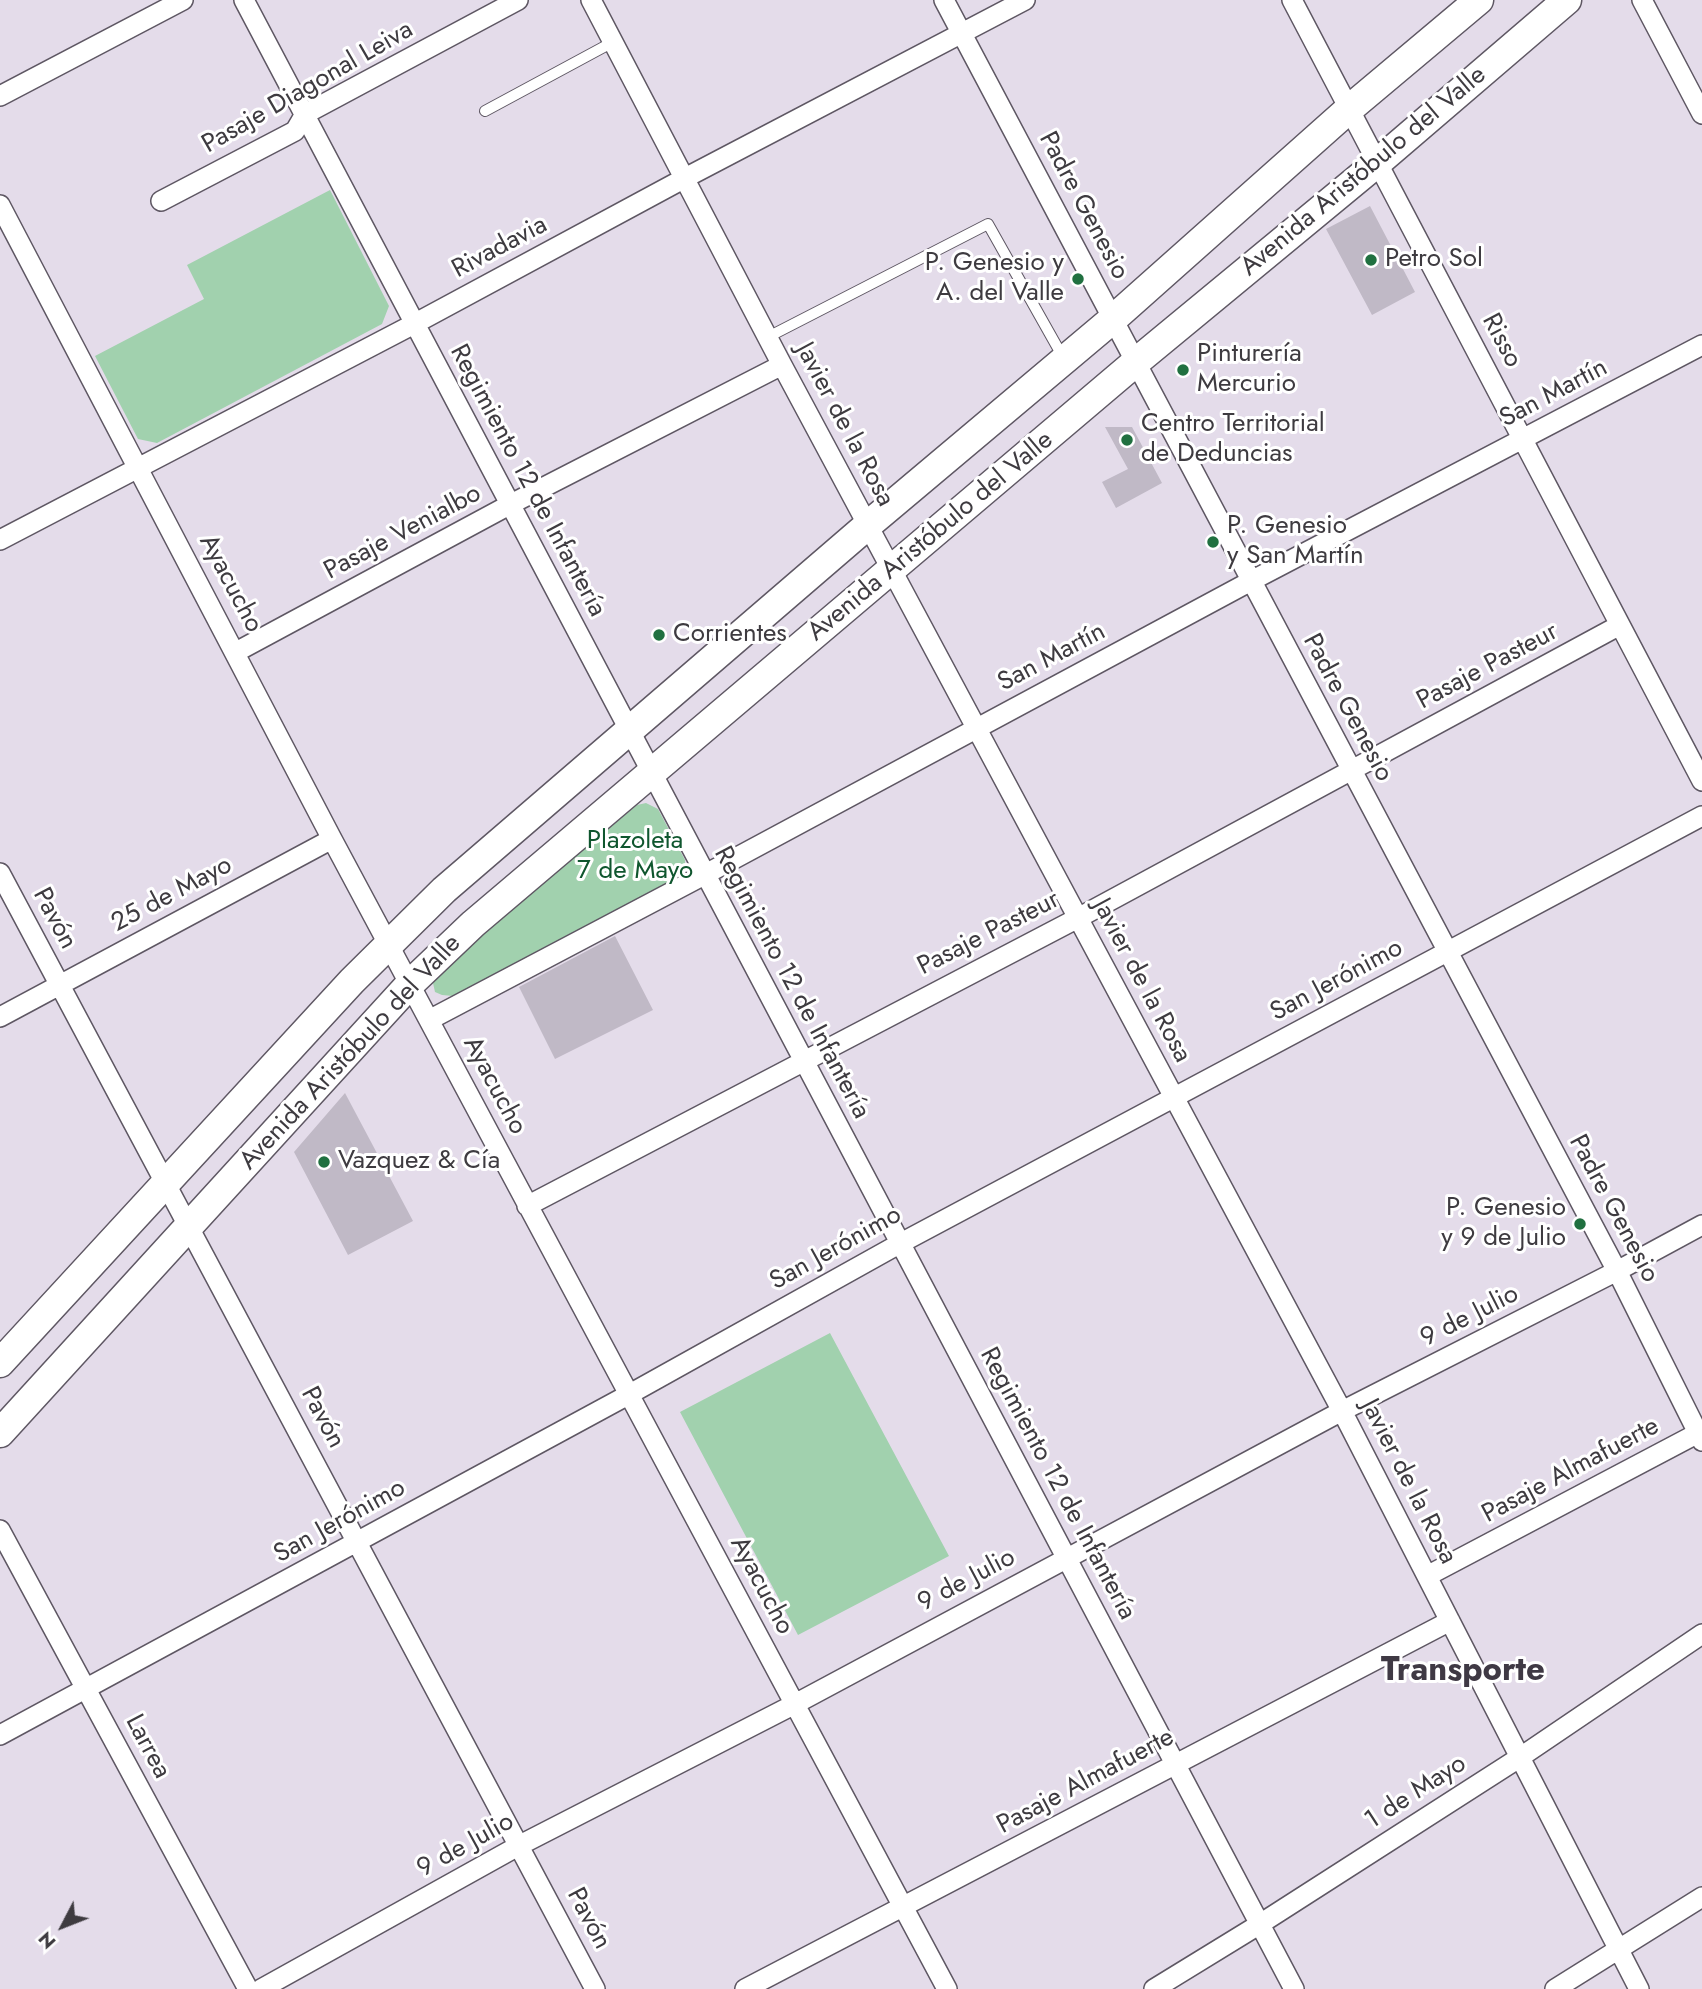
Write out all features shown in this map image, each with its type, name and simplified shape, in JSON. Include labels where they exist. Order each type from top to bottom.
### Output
[{"type":"main road","name":"Avenida Aristóbulo del Valle","points":[[0,1363],[389,943],[444,890],[868,525],[1113,319],[1348,110],[1479,0]]},
{"type":"main road","name":"Avenida Aristóbulo del Valle","points":[[0,1433],[410,984],[473,924],[1567,0]]},
{"type":"street","points":[[0,96],[183,0]]},
{"type":"street","name":"Regimiento 12 de Infantería","points":[[244,0],[1294,1989]]},
{"type":"street","name":"Pasaje Diagonal Leiva","points":[[162,201],[295,131],[305,114],[518,0]]},
{"type":"street","name":"Javier de la Rosa","points":[[591,0],[782,365],[1342,1411],[1639,1989]]},
{"type":"street","name":"Padre Genesio","points":[[944,0],[1701,1435]]},
{"type":"street","name":"Rivadavia","points":[[0,540],[1025,0]]},
{"type":"street","name":"Risso","points":[[1292,0],[1702,781]]},
{"type":"street","points":[[1642,0],[1702,114]]},
{"type":"street","name":"Ayacucho","points":[[0,205],[332,839],[947,1989]]},
{"type":"street","name":"San Martín","points":[[429,1020],[1251,581],[1525,440],[1702,345]]},
{"type":"street","name":"Pasaje Venialbo","points":[[236,652],[511,504],[782,365]]},
{"type":"street","name":"Pasaje Pasteur","points":[[527,1206],[1078,918],[1620,625]]},
{"type":"street","name":"San Jerónimo","points":[[0,1735],[628,1395],[900,1244],[1702,816]]},
{"type":"street","name":"25 de Mayo","points":[[0,1017],[332,839]]},
{"type":"street","name":"Pavón","points":[[0,873],[595,1989]]},
{"type":"street","name":"9 de Julio","points":[[261,1989],[520,1845],[795,1704],[1342,1411],[1617,1272],[1702,1225]]},
{"type":"street","name":"Pasaje Almafuerte","points":[[1427,1576],[1701,1435]]},
{"type":"street","name":"Larrea","points":[[0,1530],[248,1989]]},
{"type":"street","name":"Pasaje Almafuerte","points":[[745,1989],[1450,1621]]},
{"type":"street","name":"1 de Mayo","points":[[1154,1989],[1521,1756],[1702,1634]]},
{"type":"street","points":[[1555,1989],[1702,1898]]},
{"type":"lane","points":[[485,111],[613,42]]},
{"type":"lane","points":[[768,337],[988,224],[1064,360]]},
{"type":"green space","points":[[330,190],[389,306],[382,324],[157,443],[138,439],[95,356],[204,299],[187,265]]},
{"type":"green space","name":"Plazoleta 7 de Mayo","points":[[646,803],[658,809],[685,860],[685,869],[679,878],[453,996],[435,992],[433,983],[438,973],[481,932],[637,805]]},
{"type":"green space","points":[[830,1333],[949,1556],[798,1635],[680,1412]]},
{"type":"building","name":"Petro Sol","points":[[1370,206],[1415,292],[1372,315],[1326,229]]},
{"type":"building","points":[[1105,427],[1132,427],[1162,483],[1116,508],[1102,482],[1128,469]]},
{"type":"building","points":[[615,936],[653,1010],[555,1059],[519,987]]},
{"type":"building","points":[[345,1093],[413,1221],[348,1255],[294,1152]]},
{"type":"place","name":"Petro Sol","points":[[1371,260]]},
{"type":"place","name":"P. Genesio y A. del Valle","points":[[1078,279]]},
{"type":"place","name":"Pinturería Mercurio","points":[[1183,370]]},
{"type":"place","name":"Centro Territorial de Deduncias","points":[[1127,440]]},
{"type":"place","name":"P. Genesio y San Martín","points":[[1213,542]]},
{"type":"place","name":"Corrientes","points":[[659,635]]},
{"type":"place","name":"Vazquez & Cía","points":[[324,1162]]},
{"type":"place","name":"P. Genesio y 9 de Julio","points":[[1580,1224]]},
{"type":"district","name":"Transporte","points":[[1463,1672]]}]
